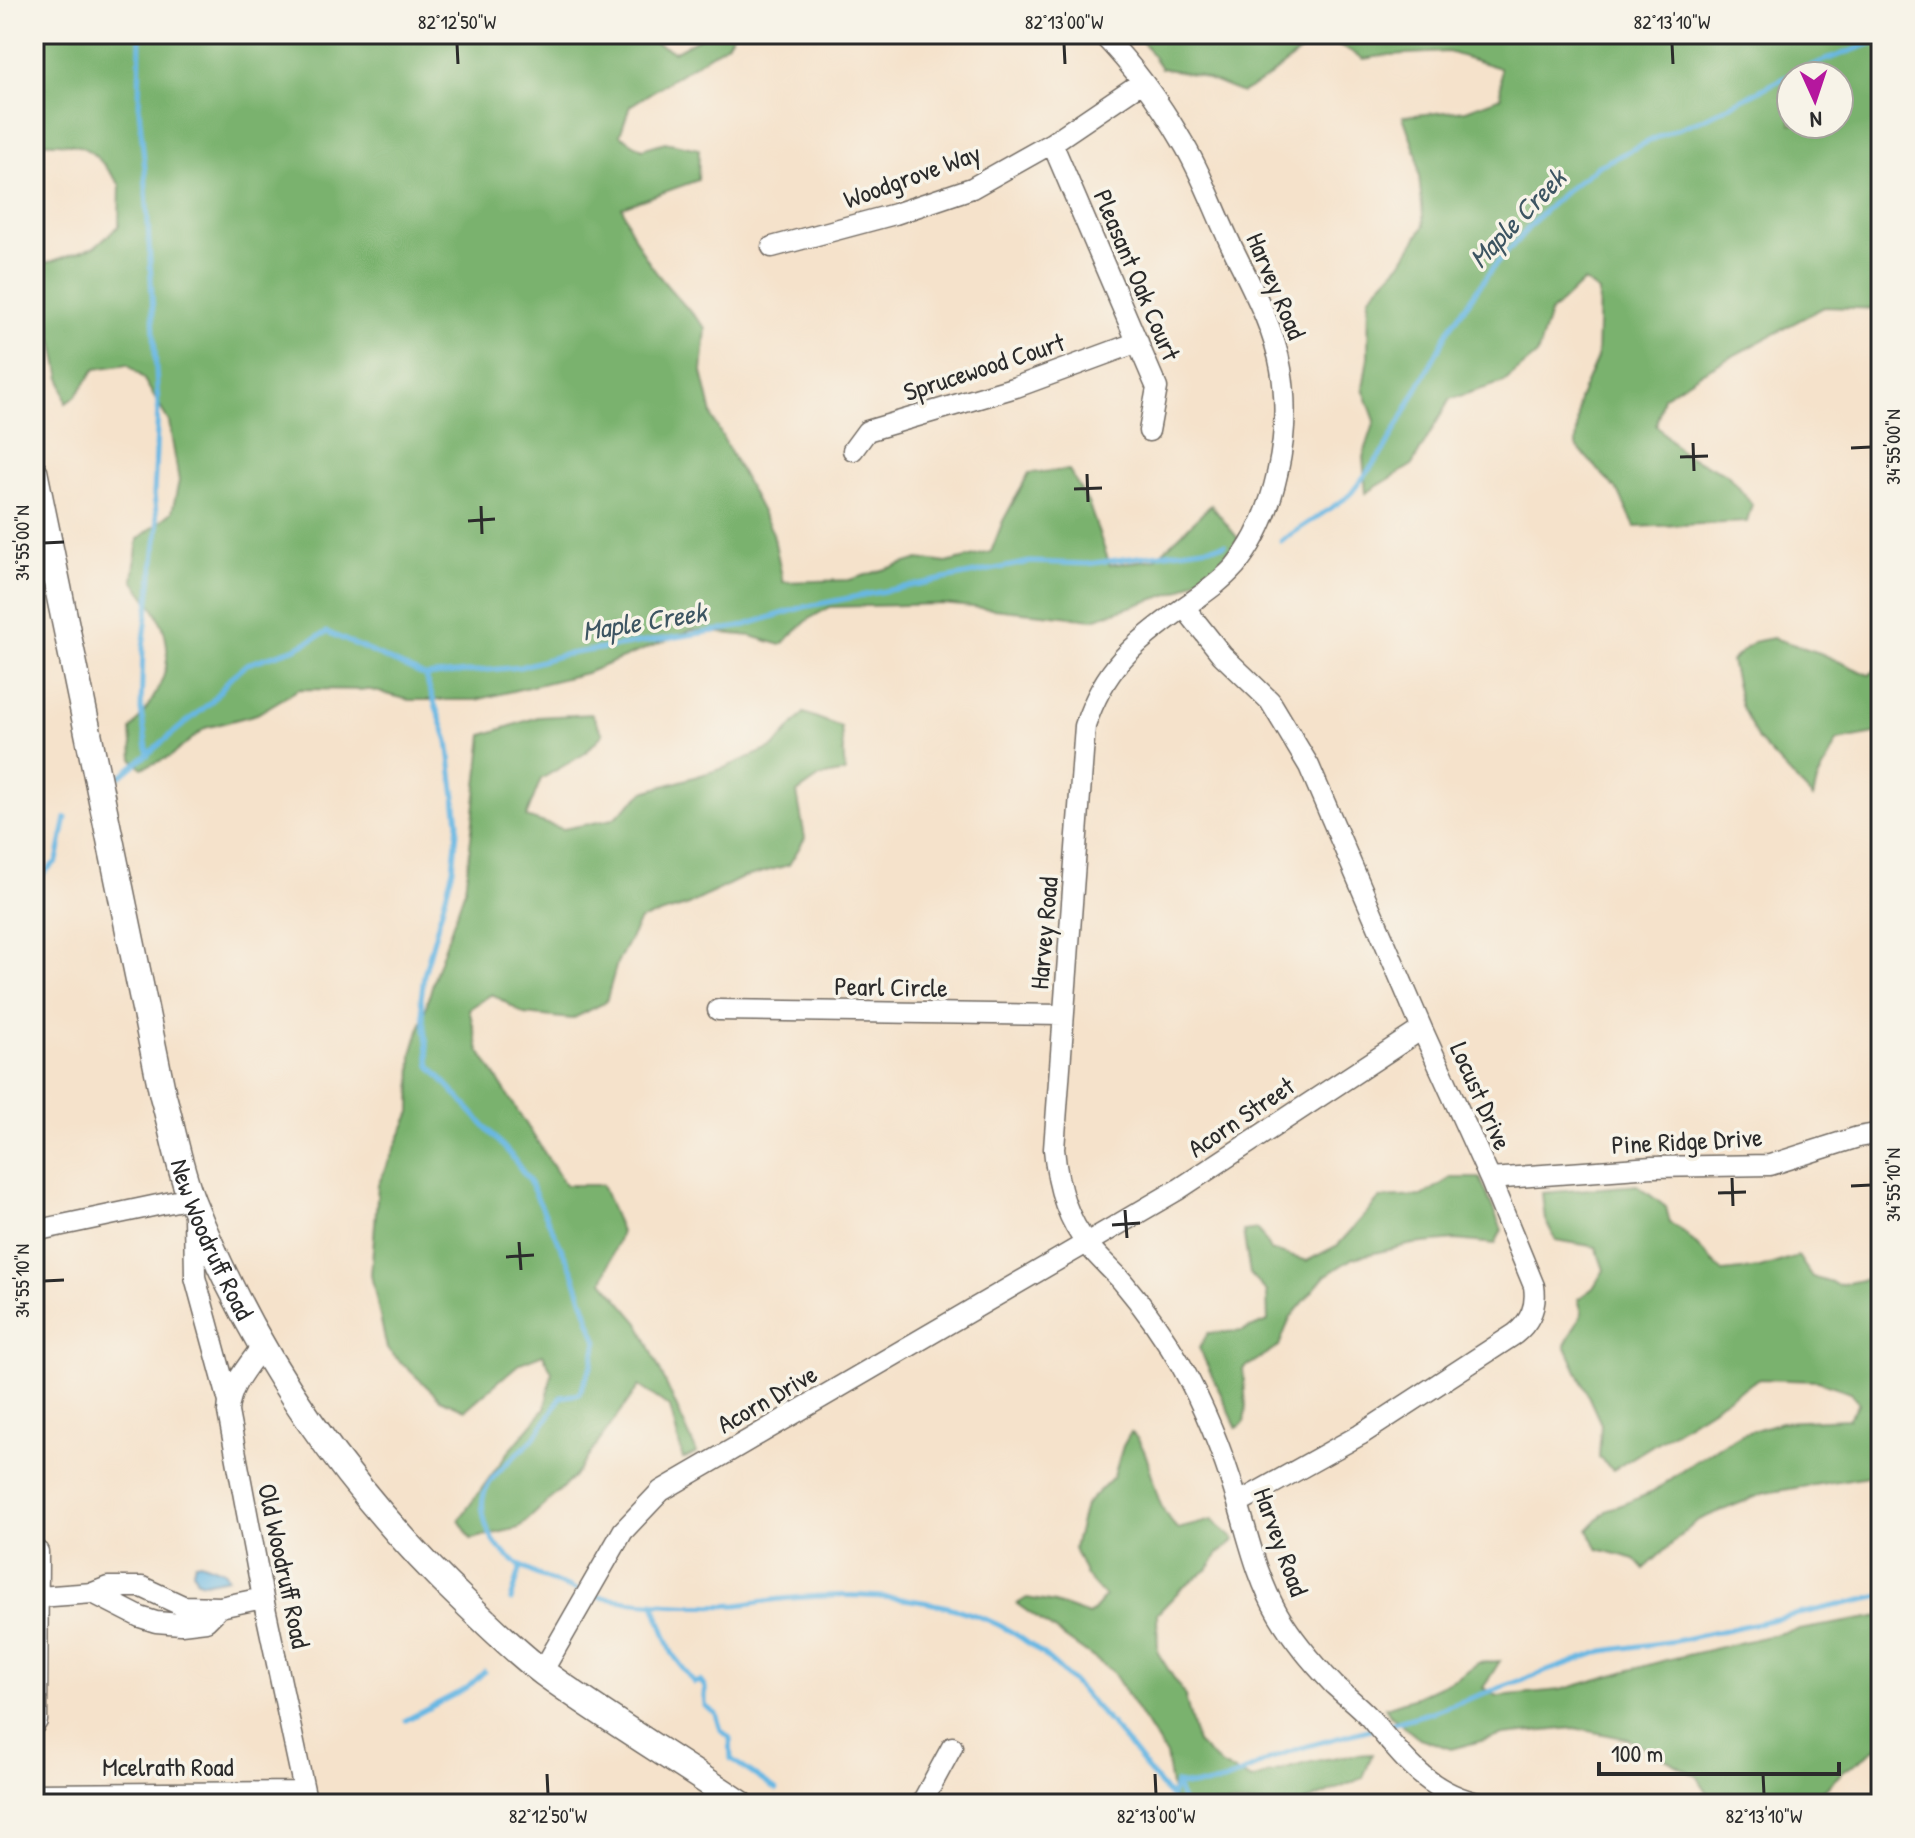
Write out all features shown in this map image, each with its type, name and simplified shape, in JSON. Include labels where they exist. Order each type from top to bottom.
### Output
[{"type":"main road","name":"New Woodruff Road","points":[[34,471],[142,1003],[192,1202],[263,1345],[292,1396],[333,1456],[378,1513],[427,1566],[542,1672],[741,1804]]},
{"type":"street","name":"Harvey Road","points":[[1102,34],[1142,82],[1183,143],[1261,308],[1281,369],[1282,443],[1268,505],[1254,537],[1235,565],[1122,657],[1105,677],[1085,726],[1054,1149],[1056,1174],[1063,1197],[1087,1244],[1137,1301],[1180,1363],[1204,1408],[1223,1455],[1252,1557],[1277,1612],[1312,1662],[1368,1717],[1407,1764],[1424,1778],[1462,1799],[1483,1804]]},
{"type":"street","name":"Woodgrove Way","points":[[772,247],[895,214],[972,188],[1052,143],[1142,82]]},
{"type":"street","name":"Pleasant Oak Court","points":[[1052,143],[1157,388],[1149,431]]},
{"type":"street","name":"Sprucewood Court","points":[[853,450],[867,431],[1016,387],[1138,342]]},
{"type":"street","name":"Locust Drive","points":[[1184,607],[1222,655],[1270,701],[1297,744],[1490,1179],[1534,1286],[1534,1308],[1524,1327],[1360,1435],[1238,1503]]},
{"type":"street","name":"Pearl Circle","points":[[718,1010],[1063,1015]]},
{"type":"street","name":"Acorn Street","points":[[1087,1244],[1179,1189],[1422,1029]]},
{"type":"street","name":"Pine Ridge Drive","points":[[1490,1179],[1652,1167],[1770,1165],[1858,1137],[1881,1133]]},
{"type":"street","points":[[34,1231],[192,1202]]},
{"type":"street","name":"Old Woodruff Road","points":[[192,1202],[195,1277],[229,1402],[238,1471],[305,1798]]},
{"type":"street","name":"Acorn Drive","points":[[542,1672],[623,1531],[661,1491],[1087,1244]]},
{"type":"street","points":[[229,1402],[239,1378],[263,1345]]},
{"type":"street","points":[[34,1549],[38,1552],[39,1597],[37,1721],[34,1725]]},
{"type":"street","points":[[39,1597],[93,1593],[108,1587],[142,1587],[183,1606],[220,1607],[263,1598]]},
{"type":"street","points":[[93,1593],[156,1622],[181,1624],[206,1621],[220,1607]]},
{"type":"street","points":[[921,1804],[952,1747]]},
{"type":"street","name":"Mcelrath Road","points":[[34,1794],[305,1798]]},
{"type":"green space","points":[[34,34],[658,34],[656,43],[674,52],[707,34],[733,34],[727,44],[630,106],[620,135],[642,149],[665,142],[699,149],[698,180],[622,207],[646,258],[706,328],[702,372],[713,419],[773,533],[783,582],[849,580],[919,559],[946,563],[991,552],[1003,521],[1029,473],[1069,470],[1089,505],[1110,565],[1155,559],[1211,505],[1240,541],[1212,569],[1179,591],[1093,619],[942,604],[830,607],[809,619],[781,645],[751,636],[692,630],[586,673],[476,700],[409,700],[371,690],[299,689],[257,714],[205,728],[170,757],[142,768],[133,759],[131,730],[163,677],[167,648],[158,616],[133,580],[138,539],[172,512],[179,481],[169,422],[143,378],[128,364],[95,369],[76,396],[66,403],[38,266],[94,247],[119,226],[120,185],[101,161],[85,149],[76,145],[34,143]]},
{"type":"green space","points":[[1137,34],[1881,34],[1881,309],[1824,307],[1701,373],[1663,397],[1656,425],[1683,454],[1727,474],[1752,504],[1747,522],[1635,527],[1618,491],[1576,446],[1579,399],[1597,358],[1599,292],[1584,281],[1550,313],[1537,355],[1504,382],[1450,399],[1412,465],[1366,493],[1363,457],[1375,421],[1363,388],[1368,357],[1369,297],[1401,263],[1424,226],[1417,156],[1403,116],[1466,110],[1501,97],[1500,68],[1448,52],[1364,59],[1321,35],[1266,79],[1242,93],[1198,75],[1161,68]]},
{"type":"green space","points":[[1773,638],[1820,653],[1869,675],[1881,666],[1881,733],[1837,741],[1817,781],[1813,798],[1758,740],[1741,705],[1731,661],[1753,642]]},
{"type":"green space","points":[[804,713],[841,727],[845,772],[820,777],[797,793],[805,838],[789,865],[742,878],[686,906],[640,920],[617,963],[606,1002],[572,1019],[524,1014],[492,994],[469,1009],[479,1050],[565,1185],[602,1185],[621,1232],[603,1281],[639,1323],[697,1453],[683,1459],[670,1407],[639,1386],[573,1478],[519,1528],[471,1539],[459,1520],[506,1455],[545,1409],[552,1372],[543,1354],[520,1363],[465,1410],[440,1399],[387,1349],[371,1275],[378,1185],[411,1112],[412,1054],[465,889],[483,735],[538,717],[592,714],[603,734],[584,754],[541,779],[526,817],[563,829],[613,819],[644,792],[724,768],[774,747]]},
{"type":"green space","points":[[1451,1178],[1480,1178],[1502,1230],[1495,1244],[1455,1240],[1413,1244],[1353,1258],[1325,1276],[1290,1318],[1279,1346],[1243,1369],[1246,1406],[1244,1423],[1237,1428],[1199,1348],[1208,1333],[1243,1331],[1268,1321],[1267,1292],[1250,1274],[1243,1231],[1258,1229],[1270,1250],[1307,1261],[1338,1245],[1380,1198],[1422,1196]]},
{"type":"green space","points":[[1637,1185],[1666,1207],[1670,1223],[1684,1232],[1723,1272],[1760,1268],[1798,1256],[1812,1277],[1838,1285],[1881,1276],[1881,1474],[1765,1493],[1698,1520],[1644,1569],[1635,1559],[1598,1549],[1588,1530],[1606,1511],[1653,1492],[1694,1462],[1742,1434],[1781,1422],[1848,1419],[1859,1404],[1851,1392],[1818,1381],[1758,1379],[1613,1470],[1599,1458],[1601,1424],[1565,1345],[1582,1313],[1578,1299],[1593,1288],[1604,1270],[1596,1247],[1556,1240],[1545,1220],[1542,1193]]},
{"type":"green space","points":[[1131,1432],[1145,1453],[1161,1506],[1178,1529],[1212,1520],[1235,1540],[1218,1554],[1208,1569],[1181,1589],[1157,1614],[1158,1653],[1185,1696],[1197,1743],[1222,1766],[1252,1780],[1311,1762],[1372,1754],[1363,1778],[1301,1804],[1174,1804],[1166,1755],[1112,1671],[1017,1604],[1027,1598],[1055,1603],[1089,1615],[1105,1597],[1086,1576],[1074,1548],[1085,1505],[1114,1476],[1123,1446]]},
{"type":"green space","points":[[1881,1616],[1881,1745],[1842,1773],[1808,1804],[1715,1804],[1697,1776],[1628,1739],[1574,1728],[1504,1735],[1451,1749],[1417,1737],[1391,1716],[1385,1707],[1457,1678],[1478,1663],[1500,1661],[1483,1688],[1498,1696],[1560,1690],[1666,1660],[1781,1633]]},
{"type":"water","points":[[195,1563],[224,1571],[228,1578],[203,1583],[197,1581],[193,1571]]},
{"type":"waterway","points":[[140,34],[139,109],[158,406],[154,495],[158,528],[143,648],[141,710],[148,755]]},
{"type":"waterway","name":"Maple Creek","points":[[1281,541],[1349,496],[1385,449],[1450,328],[1491,270],[1567,190],[1598,166],[1662,135],[1705,118],[1804,68],[1881,40]]},
{"type":"waterway","name":"Maple Creek","points":[[121,776],[211,702],[232,676],[247,664],[296,648],[327,632],[425,676],[520,667],[562,655],[739,627],[804,607],[1030,562],[1087,564],[1225,545]]},
{"type":"waterway","points":[[425,676],[448,741],[458,822],[453,869],[424,975],[421,999],[430,1066],[510,1154],[528,1179],[573,1272],[597,1342],[592,1365],[579,1394],[561,1397],[534,1438],[494,1477],[484,1495],[483,1512],[489,1533],[509,1557],[537,1575],[583,1592]]},
{"type":"waterway","name":"Maple Creek","points":[[34,882],[57,861],[66,818]]},
{"type":"waterway","points":[[511,1600],[521,1566]]},
{"type":"waterway","points":[[592,1595],[643,1603],[704,1606],[819,1596],[879,1597],[941,1605],[970,1613],[1021,1638],[1060,1670],[1117,1731],[1171,1797],[1176,1783]]},
{"type":"waterway","points":[[1384,1726],[1603,1651],[1675,1641],[1881,1596]]},
{"type":"waterway","points":[[653,1602],[672,1653],[694,1683],[700,1681],[705,1687],[705,1706],[716,1714],[721,1730],[730,1738],[731,1759],[776,1790]]},
{"type":"waterway","points":[[406,1720],[467,1688],[484,1672]]},
{"type":"waterway","points":[[1176,1783],[1208,1785],[1221,1782],[1286,1753],[1371,1729]]},
{"type":"waterway","points":[[1176,1784],[1183,1804]]}]
